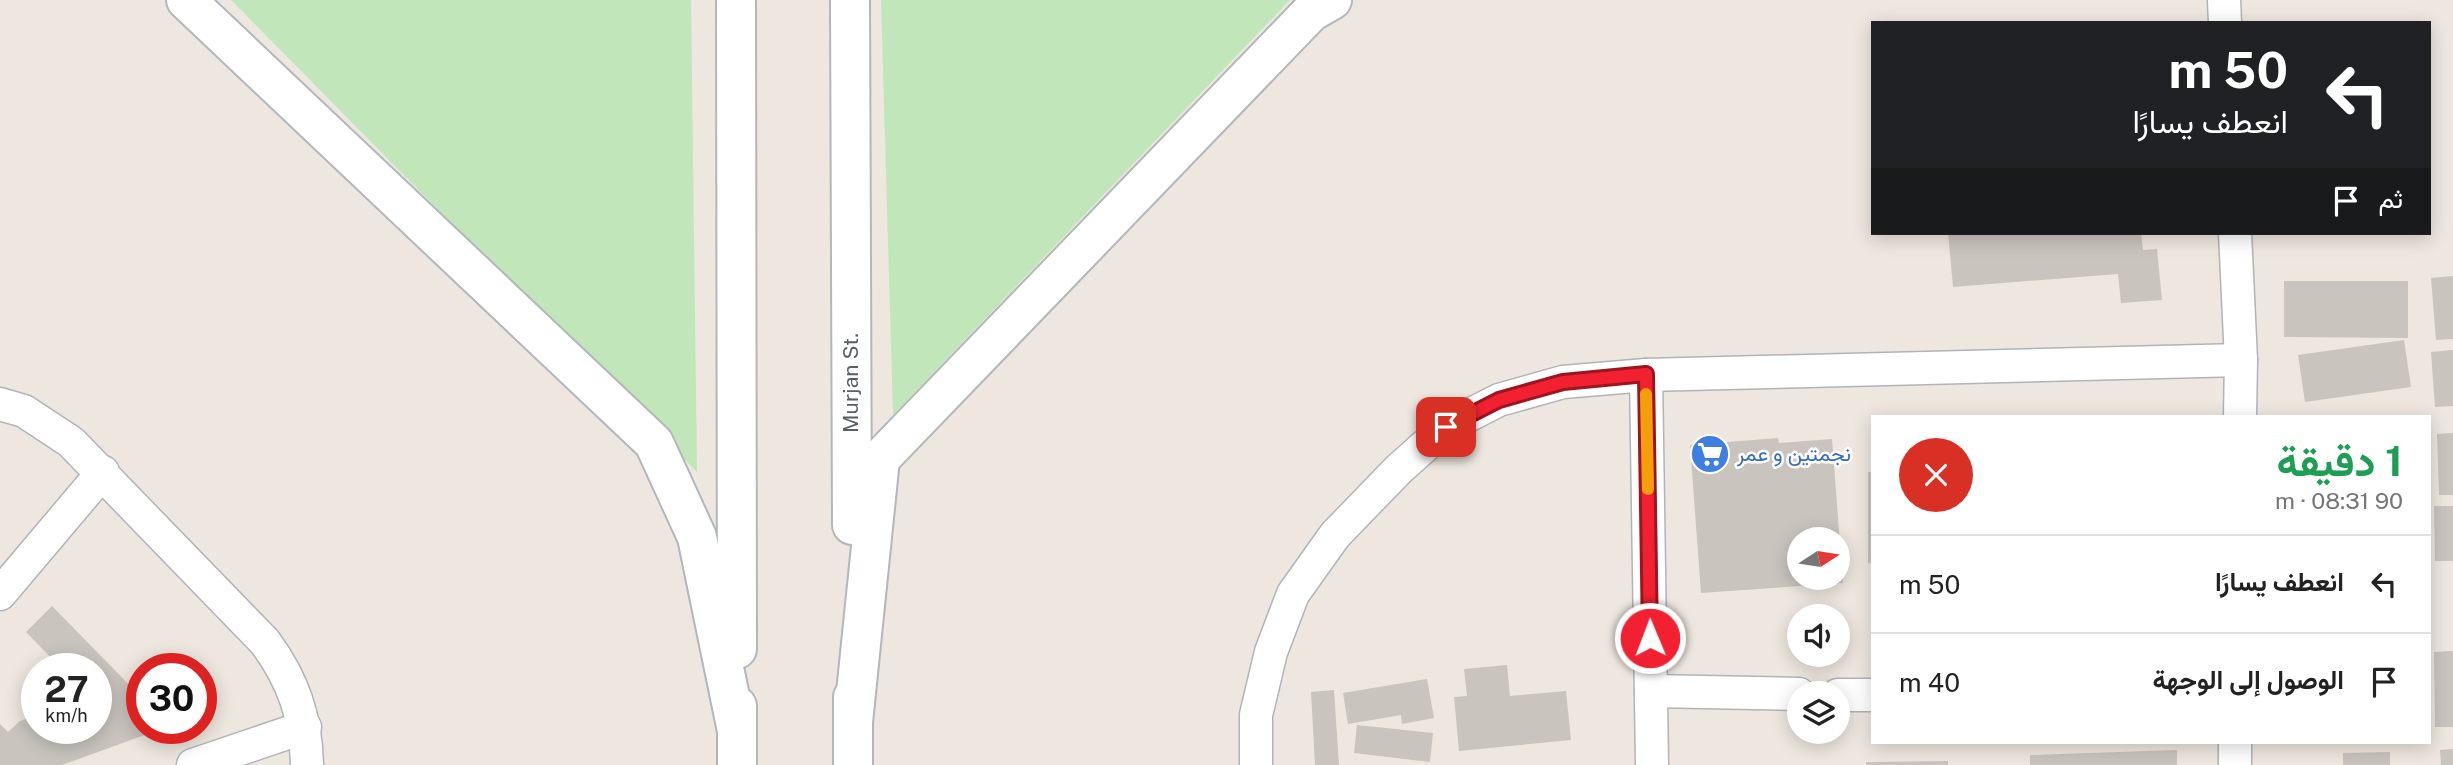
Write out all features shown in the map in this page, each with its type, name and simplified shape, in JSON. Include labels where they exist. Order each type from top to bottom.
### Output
[{"type":"street","points":[[186,0],[654,443],[697,537],[737,748]]},
{"type":"street","points":[[736,0],[737,748]]},
{"type":"street","name":"Murjan St.","points":[[850,0],[853,765]]},
{"type":"street","points":[[853,722],[880,459],[1311,12],[1332,0]]},
{"type":"street","points":[[2224,0],[2225,21]]},
{"type":"street","points":[[2235,235],[2241,360],[2240,415]]},
{"type":"street","points":[[1256,765],[1256,715],[1271,653],[1293,594],[1335,535],[1399,469],[1446,427],[1499,400],[1563,382],[1646,374],[2241,360]]},
{"type":"street","points":[[1646,374],[1652,765]]},
{"type":"street","points":[[0,404],[24,411],[71,442],[265,642],[285,669],[305,727],[307,765]]},
{"type":"street","points":[[0,594],[103,472]]},
{"type":"street","points":[[1651,691],[1787,694]]},
{"type":"street","points":[[1850,695],[1871,695]]},
{"type":"street","points":[[193,765],[305,727]]},
{"type":"street","points":[[2235,744],[2235,765]]},
{"type":"green space","points":[[231,0],[691,0],[697,472]]},
{"type":"green space","points":[[881,0],[1290,0],[893,415]]},
{"type":"building","points":[[1948,235],[2141,235],[2143,250],[2157,249],[2162,300],[2121,303],[2118,274],[1953,287]]},
{"type":"building","points":[[2453,276],[2453,339],[2436,340],[2431,278]]},
{"type":"building","points":[[2284,281],[2408,281],[2408,338],[2284,337]]},
{"type":"building","points":[[2404,340],[2411,387],[2305,402],[2298,355]]},
{"type":"building","points":[[2453,350],[2453,406],[2435,407],[2431,352]]},
{"type":"building","points":[[2453,433],[2453,495],[2439,495],[2437,434]]},
{"type":"building","points":[[1778,438],[1779,443],[1832,439],[1839,527],[1787,527],[1787,587],[1701,593],[1690,445]]},
{"type":"building","points":[[1868,472],[1871,472],[1871,563],[1868,563]]},
{"type":"building","points":[[2434,506],[2453,506],[2453,561],[2435,561]]},
{"type":"building","points":[[52,606],[98,653],[46,653],[26,632]]},
{"type":"building","points":[[2453,651],[2453,727],[2435,727],[2434,652]]},
{"type":"building","points":[[1507,665],[1510,696],[1566,691],[1571,740],[1459,751],[1454,697],[1467,696],[1464,669]]},
{"type":"building","points":[[112,667],[126,682],[126,742],[62,765],[0,765],[0,724],[8,732],[20,721],[21,744],[112,744]]},
{"type":"building","points":[[1427,679],[1434,718],[1402,724],[1401,715],[1348,724],[1343,693]]},
{"type":"building","points":[[1334,690],[1339,765],[1315,765],[1311,692]]},
{"type":"building","points":[[1357,725],[1433,733],[1430,762],[1354,753]]},
{"type":"building","points":[[2453,749],[2453,765],[2441,765],[2440,750]]},
{"type":"building","points":[[2177,750],[2177,765],[2030,765],[2030,755]]},
{"type":"building","points":[[2390,752],[2390,765],[2343,765],[2343,753]]},
{"type":"building","points":[[1948,761],[1948,765],[1866,765],[1866,762]]},
{"type":"slow traffic","points":[[1646,394],[1648,489]]},
{"type":"place","name":"نجمتين و عمر","points":[[1710,454]]},
{"type":"route","points":[[1446,427],[1499,400],[1563,382],[1646,374],[1650,638]]}]
